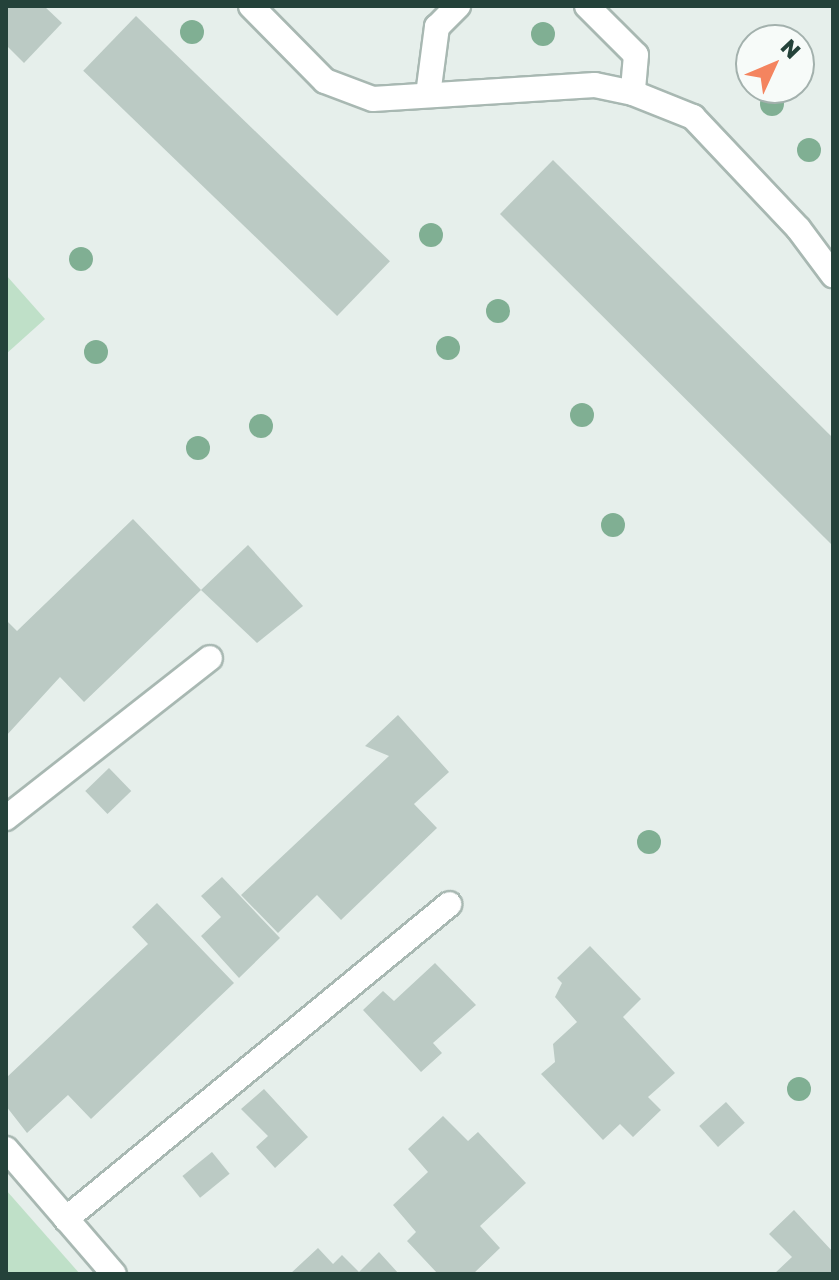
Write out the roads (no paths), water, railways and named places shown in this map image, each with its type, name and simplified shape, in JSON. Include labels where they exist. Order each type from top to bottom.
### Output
[{"type":"street","points":[[251,6],[325,81],[373,99],[595,85],[633,93],[693,117],[798,228],[833,275]]},
{"type":"street","points":[[428,95],[437,27],[458,6]]},
{"type":"street","points":[[587,6],[636,55],[633,93]]},
{"type":"street","points":[[6,818],[210,658]]},
{"type":"street","points":[[66,1219],[449,904]]},
{"type":"street","points":[[6,1149],[114,1274]]}]
